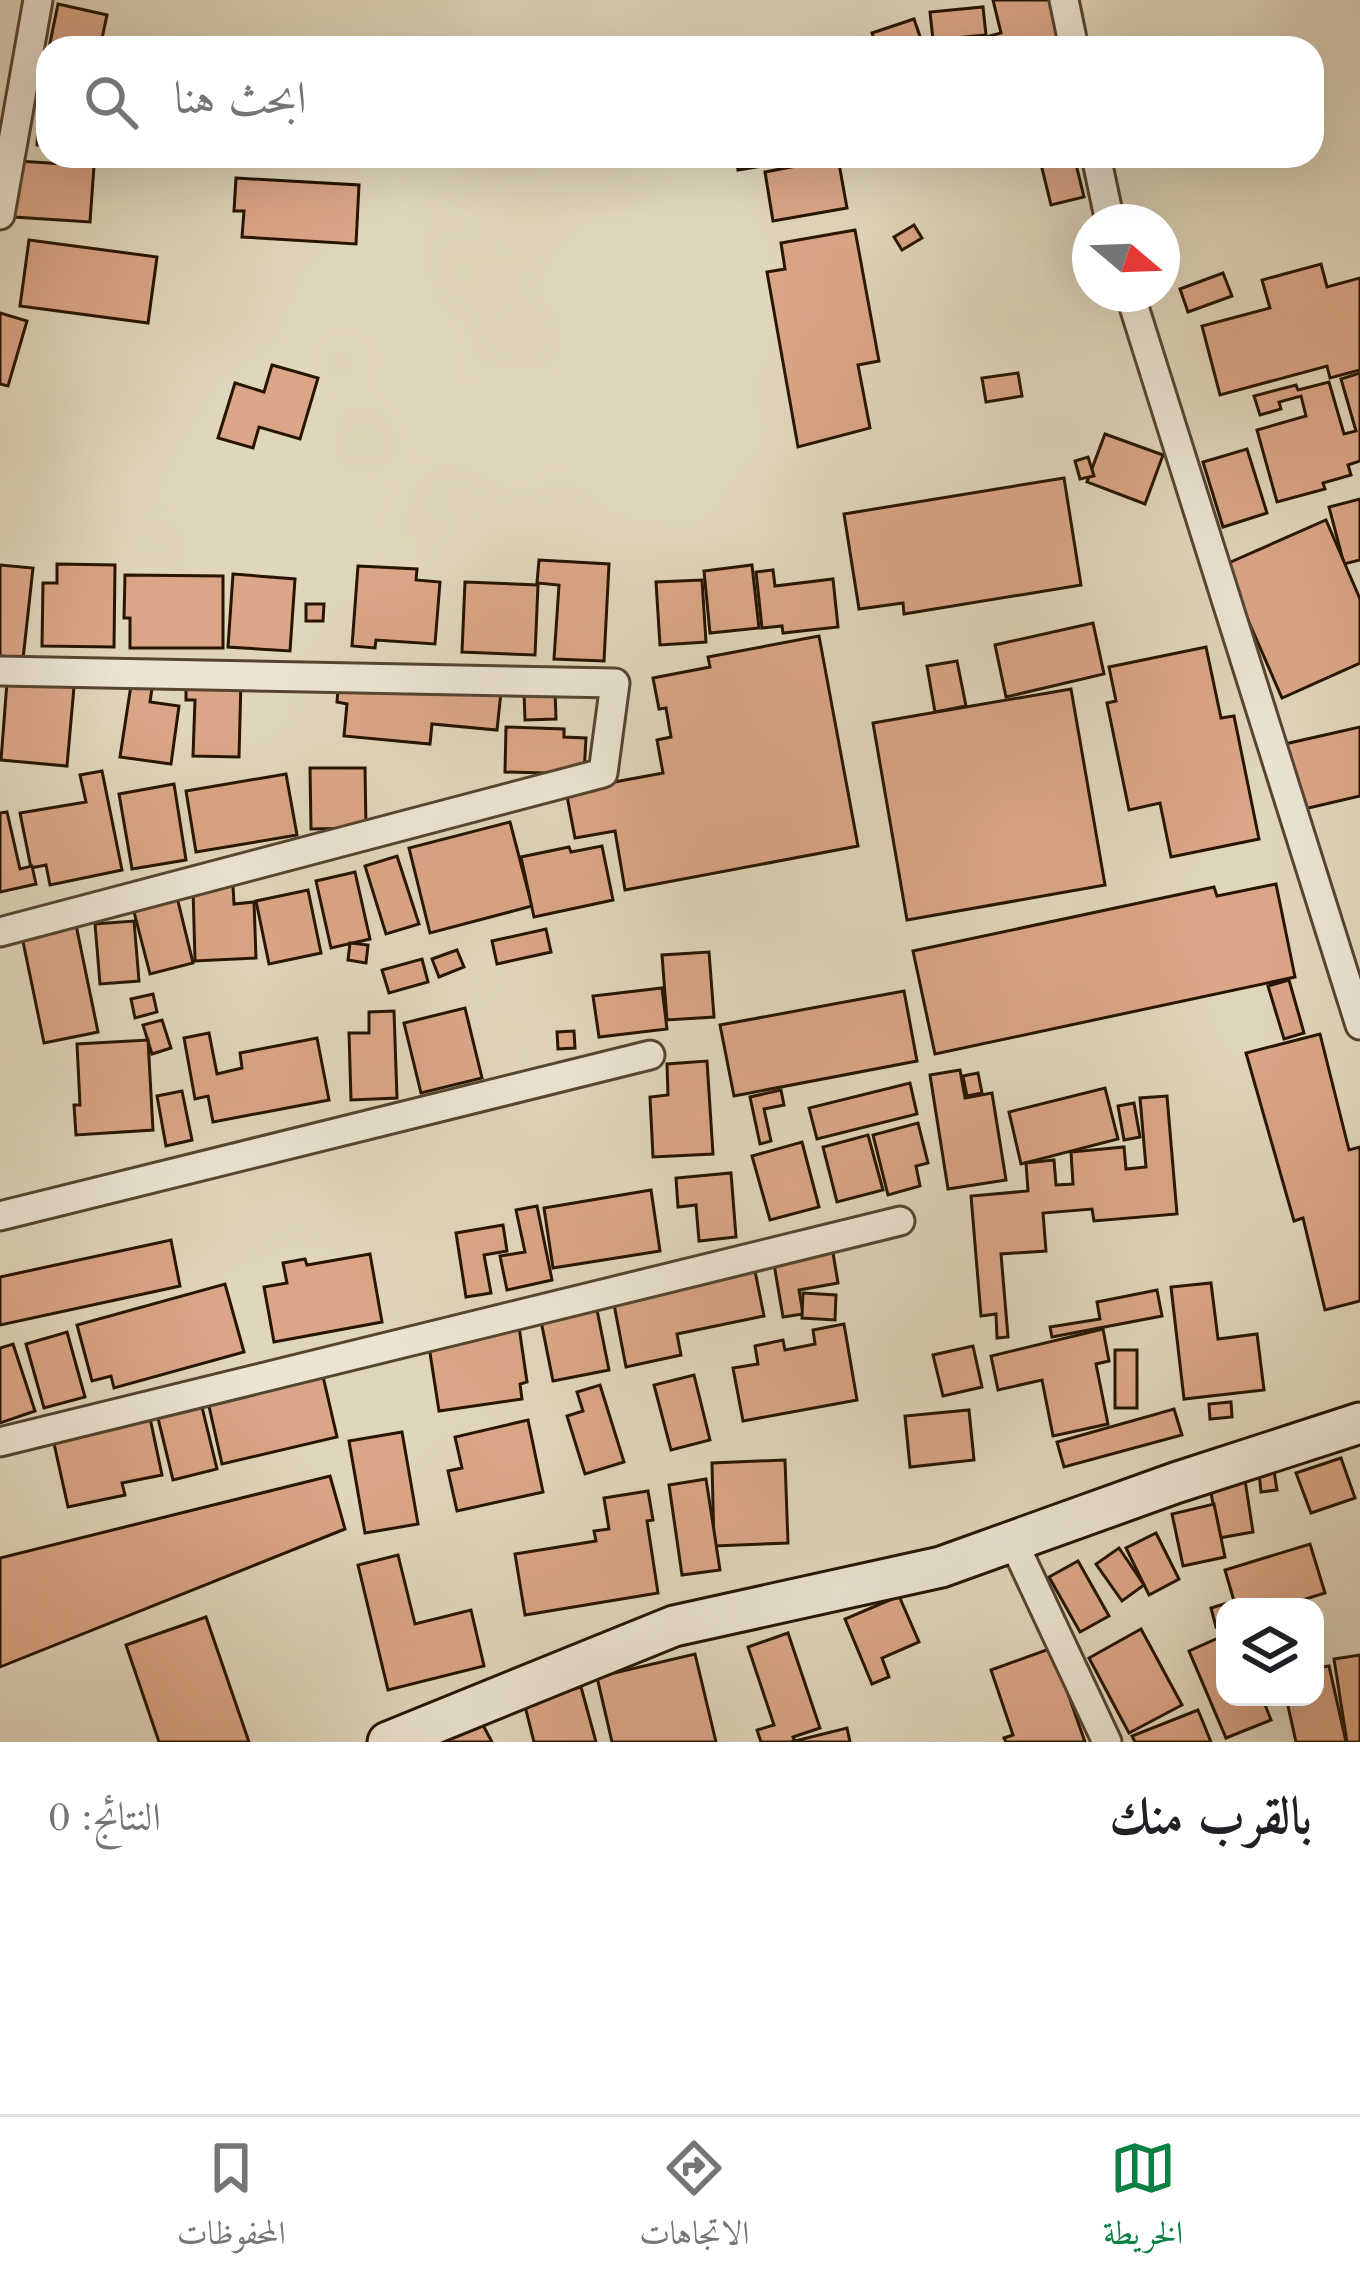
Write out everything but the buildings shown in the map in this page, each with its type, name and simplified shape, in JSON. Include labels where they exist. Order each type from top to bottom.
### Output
[{"type":"main road","points":[[388,1742],[674,1626],[941,1567],[1360,1423]]},
{"type":"street","points":[[0,215],[38,0]]},
{"type":"street","points":[[1064,0],[1072,36]]},
{"type":"street","points":[[1099,168],[1106,204]]},
{"type":"street","points":[[1136,312],[1360,1025]]},
{"type":"street","points":[[0,670],[615,682],[602,772],[0,932]]},
{"type":"street","points":[[0,1216],[650,1055]]},
{"type":"street","points":[[0,1442],[900,1221]]},
{"type":"street","points":[[1012,1539],[1107,1742]]}]
